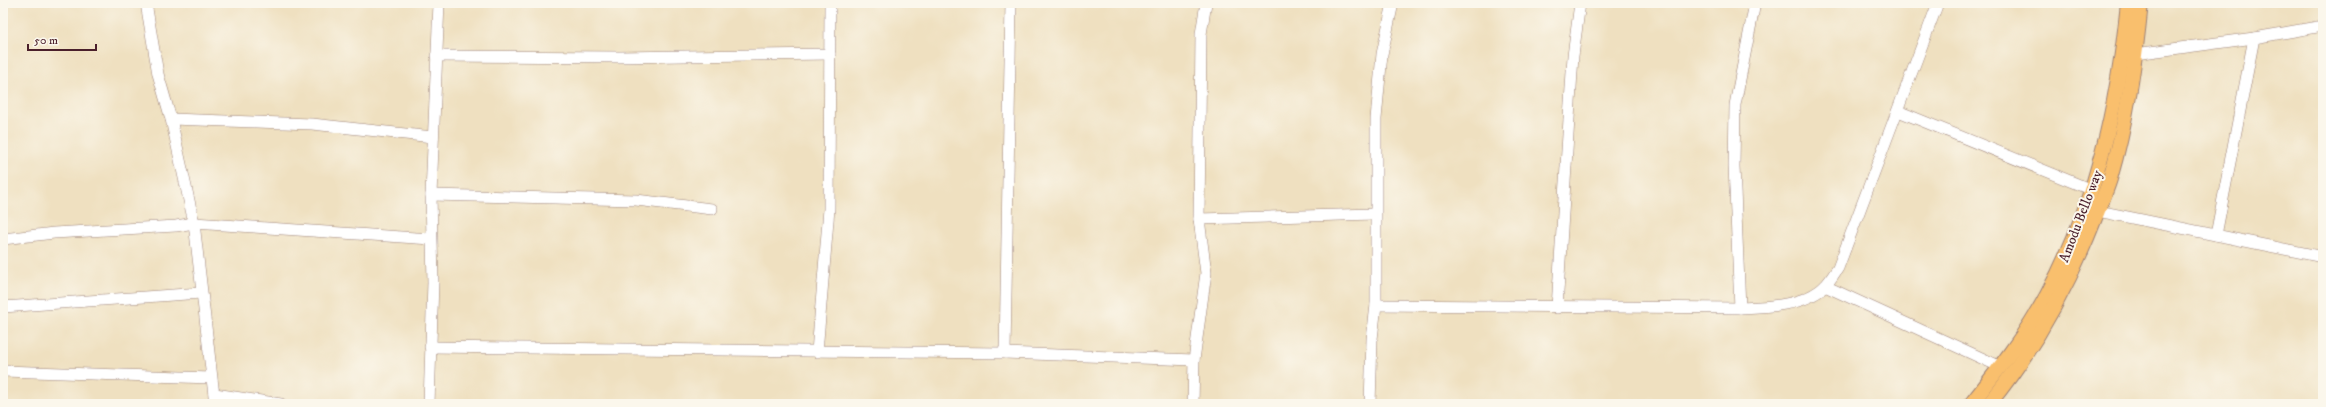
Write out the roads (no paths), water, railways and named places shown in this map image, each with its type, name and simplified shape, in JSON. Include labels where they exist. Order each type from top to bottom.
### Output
[{"type":"main road","name":"Amodu Bello way","points":[[1972,404],[2001,367],[2047,295],[2092,190],[2106,144],[2114,101],[2128,3]]},
{"type":"main road","name":"Amodu Bello way","points":[[1989,404],[2024,358],[2056,305],[2083,248],[2110,180],[2124,121],[2136,54],[2141,3]]},
{"type":"street","points":[[146,3],[158,74],[171,119],[194,223],[214,399],[281,404]]},
{"type":"street","points":[[429,404],[433,282],[431,195],[439,3]]},
{"type":"street","points":[[816,352],[829,209],[830,3]]},
{"type":"street","points":[[1005,353],[1011,3]]},
{"type":"street","points":[[1193,404],[1194,360],[1206,273],[1199,219],[1201,34],[1206,3]]},
{"type":"street","points":[[1370,404],[1372,339],[1376,305],[1375,214],[1377,95],[1382,54],[1393,3]]},
{"type":"street","points":[[1557,308],[1572,56],[1580,3]]},
{"type":"street","points":[[1740,308],[1734,166],[1735,105],[1755,3]]},
{"type":"street","points":[[1376,305],[1557,308],[1772,307],[1792,303],[1825,286],[1838,268],[1938,3]]},
{"type":"street","points":[[2136,54],[2254,38],[2323,26]]},
{"type":"street","points":[[2216,235],[2254,38]]},
{"type":"street","points":[[436,56],[619,57],[830,54]]},
{"type":"street","points":[[1898,111],[2092,190]]},
{"type":"street","points":[[171,119],[312,124],[433,136]]},
{"type":"street","points":[[431,195],[636,200],[712,209]]},
{"type":"street","points":[[2098,211],[2323,256]]},
{"type":"street","points":[[1199,219],[1375,214]]},
{"type":"street","points":[[3,239],[54,233],[176,226],[194,223],[431,239]]},
{"type":"street","points":[[1825,286],[2001,367]]},
{"type":"street","points":[[3,307],[201,293]]},
{"type":"street","points":[[430,347],[1005,353],[1194,360]]},
{"type":"street","points":[[3,371],[211,378]]}]
